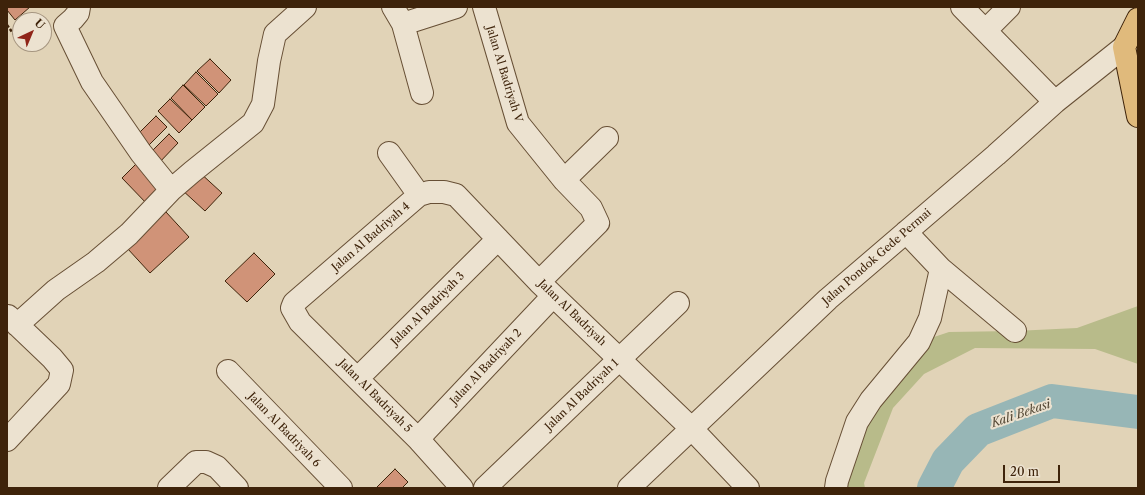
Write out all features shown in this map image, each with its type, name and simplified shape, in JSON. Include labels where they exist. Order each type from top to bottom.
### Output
[{"type":"main road","points":[[1138,19],[1131,46],[1138,116]]},
{"type":"street","points":[[79,7],[78,13],[65,26],[92,82],[141,153],[171,190]]},
{"type":"street","points":[[7,440],[59,384],[62,370],[52,358],[12,320],[96,262],[129,234],[171,190],[253,123],[263,104],[269,60],[275,34],[305,7]]},
{"type":"street","points":[[422,93],[398,15],[456,7]]},
{"type":"street","name":"Jalan Al Badriyah V","points":[[484,7],[518,123],[564,180],[592,208],[598,223],[546,289]]},
{"type":"street","points":[[962,7],[1055,102]]},
{"type":"street","points":[[986,30],[1009,7]]},
{"type":"street","name":"Jalan Pondok Gede Permai","points":[[629,488],[828,299],[1055,102],[1131,46]]},
{"type":"street","points":[[564,180],[607,138]]},
{"type":"street","points":[[389,153],[419,195]]},
{"type":"street","name":"Jalan Al Badriyah 4","points":[[294,303],[419,195],[429,192],[444,192],[456,195]]},
{"type":"street","name":"Jalan Al Badriyah","points":[[456,195],[546,289],[691,428],[748,488]]},
{"type":"street","points":[[906,232],[941,269],[1015,331]]},
{"type":"street","name":"Jalan Al Badriyah 3","points":[[358,378],[498,239]]},
{"type":"street","points":[[836,488],[857,422],[870,400],[919,342],[925,330],[930,318],[941,269]]},
{"type":"street","name":"Jalan Al Badriyah 2","points":[[418,439],[546,289]]},
{"type":"street","name":"Jalan Al Badriyah 5","points":[[294,303],[292,308],[294,314],[300,322],[418,439],[462,488]]},
{"type":"street","name":"Jalan Al Badriyah 1","points":[[485,488],[678,303]]},
{"type":"street","name":"Jalan Al Badriyah 6","points":[[228,371],[341,488]]},
{"type":"street","points":[[169,488],[196,462],[206,462],[217,467],[237,488]]},
{"type":"green space","points":[[1138,306],[1138,364],[1095,349],[975,348],[924,374],[893,408],[864,483],[865,488],[837,488],[857,422],[919,342],[949,332],[1077,328]]},
{"type":"building","points":[[7,7],[30,7],[24,12],[12,12],[12,16],[7,10]]},
{"type":"building","points":[[210,59],[231,80],[219,93],[197,71]]},
{"type":"building","points":[[196,72],[218,94],[206,106],[184,85]]},
{"type":"building","points":[[183,85],[205,107],[192,120],[171,98]]},
{"type":"building","points":[[170,99],[192,120],[179,133],[158,111]]},
{"type":"building","points":[[156,116],[167,127],[145,149],[134,138]]},
{"type":"building","points":[[169,134],[178,143],[157,165],[147,156]]},
{"type":"building","points":[[138,162],[166,189],[149,206],[122,178]]},
{"type":"building","points":[[198,171],[222,193],[205,211],[181,189]]},
{"type":"building","points":[[166,212],[189,237],[150,273],[127,248]]},
{"type":"building","points":[[254,253],[275,274],[247,302],[225,281]]},
{"type":"building","points":[[395,469],[408,482],[402,488],[376,488]]},
{"type":"waterway","name":"Kali Bekasi","points":[[934,488],[948,461],[978,430],[1052,401],[1138,412]]}]
